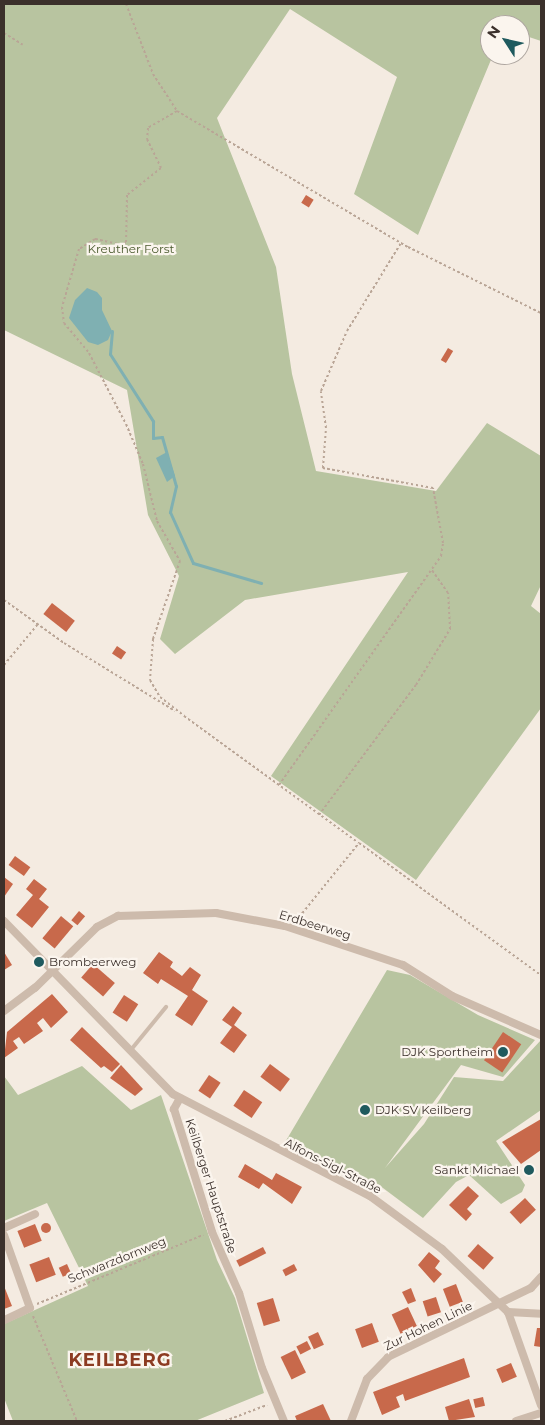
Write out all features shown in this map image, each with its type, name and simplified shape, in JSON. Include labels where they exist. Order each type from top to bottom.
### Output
[{"type":"street","name":"Erdbeerweg","points":[[54,969],[97,927],[118,916],[216,913],[290,929],[403,965],[452,996],[541,1035]]},
{"type":"street","points":[[4,920],[54,969],[130,1051]]},
{"type":"street","points":[[4,1011],[54,969]]},
{"type":"street","name":"Alfons-Sigl-Straße","points":[[130,1051],[173,1094],[370,1196],[438,1245],[497,1305],[508,1312]]},
{"type":"street","name":"Keilberger Hauptstraße","points":[[180,1098],[174,1109],[212,1232],[239,1292],[284,1421]]},
{"type":"street","points":[[4,1228],[35,1214]]},
{"type":"street","points":[[4,1235],[30,1308],[4,1320]]},
{"type":"street","name":"Zur Hohen Linie","points":[[351,1421],[367,1379],[388,1357],[531,1288],[541,1277]]},
{"type":"street","points":[[541,1314],[508,1312],[541,1405]]},
{"type":"street","points":[[516,1421],[541,1413]]},
{"type":"lane","points":[[130,1051],[166,1007]]},
{"type":"path","points":[[126,4],[153,74],[177,110],[401,243],[541,313]]},
{"type":"path","points":[[4,33],[23,45]]},
{"type":"path","points":[[177,110],[148,128],[147,139],[161,168],[128,195],[126,242],[122,245],[95,239],[78,249],[62,307],[64,323],[89,353],[126,424],[143,464],[157,521],[180,561],[148,664],[150,680],[160,696],[184,716],[541,975]]},
{"type":"path","points":[[279,786],[432,570],[443,543],[433,488],[323,468],[326,428],[321,391],[347,331],[401,243]]},
{"type":"path","points":[[319,815],[416,685],[450,629],[448,593],[432,570]]},
{"type":"path","points":[[4,600],[38,624],[184,716]]},
{"type":"path","points":[[4,665],[38,624]]},
{"type":"path","points":[[290,929],[359,843]]},
{"type":"path","name":"Schwarzdornweg","points":[[30,1308],[84,1282],[212,1232]]},
{"type":"path","points":[[30,1308],[78,1421]]},
{"type":"path","points":[[225,1421],[276,1402]]},
{"type":"green space","name":"Kreuther Forst","points":[[4,4],[541,4],[541,41],[530,37],[530,15],[480,15],[480,65],[489,65],[418,235],[354,194],[397,77],[290,9],[217,118],[276,267],[292,374],[316,471],[436,491],[487,423],[541,456],[541,585],[531,606],[541,614],[541,708],[416,880],[271,776],[408,572],[245,600],[175,654],[160,639],[179,576],[148,515],[127,390],[4,330]]},
{"type":"green space","name":"DJK SV Keilberg","points":[[387,970],[410,975],[478,1015],[535,1040],[503,1077],[461,1065],[385,1168],[424,1124],[454,1077],[503,1081],[541,1040],[541,1110],[496,1141],[525,1185],[522,1192],[501,1204],[469,1175],[456,1182],[423,1218],[375,1182],[371,1187],[284,1144]]},
{"type":"green space","points":[[82,1066],[131,1110],[161,1095],[217,1260],[235,1298],[264,1393],[195,1421],[13,1421],[4,1398],[4,1324],[88,1286],[47,1203],[4,1221],[4,1076],[18,1095]]},
{"type":"water","points":[[87,288],[97,292],[102,298],[102,310],[112,331],[108,340],[98,345],[88,342],[69,318],[75,300]]},
{"type":"water","points":[[167,452],[175,476],[167,482],[156,458]]},
{"type":"building","points":[[306,195],[314,200],[309,207],[301,203]]},
{"type":"building","points":[[448,348],[453,351],[446,363],[441,360]]},
{"type":"building","points":[[52,603],[75,621],[66,632],[43,614]]},
{"type":"building","points":[[117,646],[126,652],[121,660],[112,653]]},
{"type":"building","points":[[15,856],[30,867],[24,876],[9,865]]},
{"type":"building","points":[[4,877],[13,884],[4,897]]},
{"type":"building","points":[[34,879],[47,889],[39,899],[49,907],[32,928],[16,915],[33,895],[26,889]]},
{"type":"building","points":[[79,911],[85,916],[77,925],[71,920]]},
{"type":"building","points":[[61,916],[73,926],[55,948],[42,938]]},
{"type":"building","points":[[4,952],[12,965],[4,970]]},
{"type":"building","points":[[159,952],[173,962],[170,967],[182,976],[190,967],[201,975],[192,990],[208,1001],[192,1026],[175,1015],[188,996],[161,979],[158,984],[143,973]]},
{"type":"building","points":[[93,964],[115,983],[103,997],[81,978]]},
{"type":"building","points":[[52,994],[68,1012],[51,1028],[43,1018],[37,1023],[43,1031],[24,1044],[19,1037],[13,1041],[18,1048],[4,1058],[7,1032]]},
{"type":"building","points":[[124,995],[138,1004],[127,1022],[113,1013]]},
{"type":"building","points":[[233,1006],[242,1013],[234,1025],[247,1035],[234,1053],[220,1043],[232,1027],[222,1020]]},
{"type":"building","points":[[82,1027],[120,1064],[112,1072],[104,1066],[101,1068],[70,1040]]},
{"type":"building","name":"DJK Sportheim","points":[[503,1032],[521,1044],[502,1072],[484,1060]]},
{"type":"building","points":[[270,1064],[290,1079],[280,1092],[260,1077]]},
{"type":"building","points":[[121,1065],[143,1089],[135,1096],[110,1078]]},
{"type":"building","points":[[209,1075],[221,1083],[210,1099],[198,1091]]},
{"type":"building","points":[[244,1090],[262,1102],[252,1118],[233,1106]]},
{"type":"building","points":[[541,1119],[541,1150],[521,1164],[502,1142]]},
{"type":"building","points":[[245,1164],[272,1180],[276,1173],[302,1187],[292,1204],[263,1183],[259,1189],[238,1177]]},
{"type":"building","points":[[468,1186],[479,1196],[467,1209],[472,1214],[466,1221],[449,1205]]},
{"type":"building","points":[[525,1198],[536,1210],[521,1224],[510,1212]]},
{"type":"building","points":[[46,1223],[51,1228],[46,1233],[41,1228]]},
{"type":"building","points":[[35,1224],[42,1241],[24,1248],[17,1231]]},
{"type":"building","points":[[478,1244],[494,1258],[483,1270],[468,1256]]},
{"type":"building","points":[[263,1247],[266,1253],[239,1267],[236,1261]]},
{"type":"building","points":[[429,1252],[440,1261],[435,1268],[442,1274],[434,1283],[418,1265]]},
{"type":"building","points":[[49,1257],[56,1275],[36,1282],[29,1265]]},
{"type":"building","points":[[67,1264],[71,1273],[63,1277],[59,1268]]},
{"type":"building","points":[[294,1264],[297,1270],[286,1276],[282,1270]]},
{"type":"building","points":[[456,1284],[463,1302],[450,1307],[443,1289]]},
{"type":"building","points":[[4,1286],[12,1306],[4,1309]]},
{"type":"building","points":[[411,1288],[416,1301],[408,1304],[402,1292]]},
{"type":"building","points":[[436,1297],[441,1312],[428,1317],[423,1301]]},
{"type":"building","points":[[273,1298],[280,1321],[264,1326],[257,1303]]},
{"type":"building","points":[[408,1307],[417,1326],[401,1334],[392,1315]]},
{"type":"building","points":[[372,1323],[379,1342],[362,1348],[355,1329]]},
{"type":"building","points":[[537,1328],[541,1328],[541,1347],[534,1346]]},
{"type":"building","points":[[318,1332],[324,1345],[314,1349],[308,1337]]},
{"type":"building","points":[[307,1341],[311,1349],[300,1354],[296,1346]]},
{"type":"building","points":[[295,1350],[306,1372],[292,1379],[281,1357]]},
{"type":"building","points":[[464,1358],[470,1377],[405,1401],[403,1394],[396,1397],[400,1407],[382,1415],[373,1392]]},
{"type":"building","points":[[511,1363],[517,1377],[502,1383],[496,1369]]},
{"type":"building","points":[[483,1397],[485,1406],[475,1408],[473,1399]]},
{"type":"building","points":[[469,1399],[475,1417],[449,1421],[445,1407]]},
{"type":"building","points":[[323,1404],[331,1421],[297,1421],[295,1416]]},
{"type":"waterway","points":[[112,331],[110,354],[153,421],[153,438],[162,437],[176,486],[170,512],[193,563],[261,583]]},
{"type":"place","name":"Brombeerweg","points":[[39,962]]},
{"type":"place","name":"DJK Sportheim","points":[[503,1052]]},
{"type":"place","name":"DJK SV Keilberg","points":[[365,1110]]},
{"type":"place","name":"Sankt Michael","points":[[529,1170]]},
{"type":"district","name":"KEILBERG","points":[[120,1360]]}]
